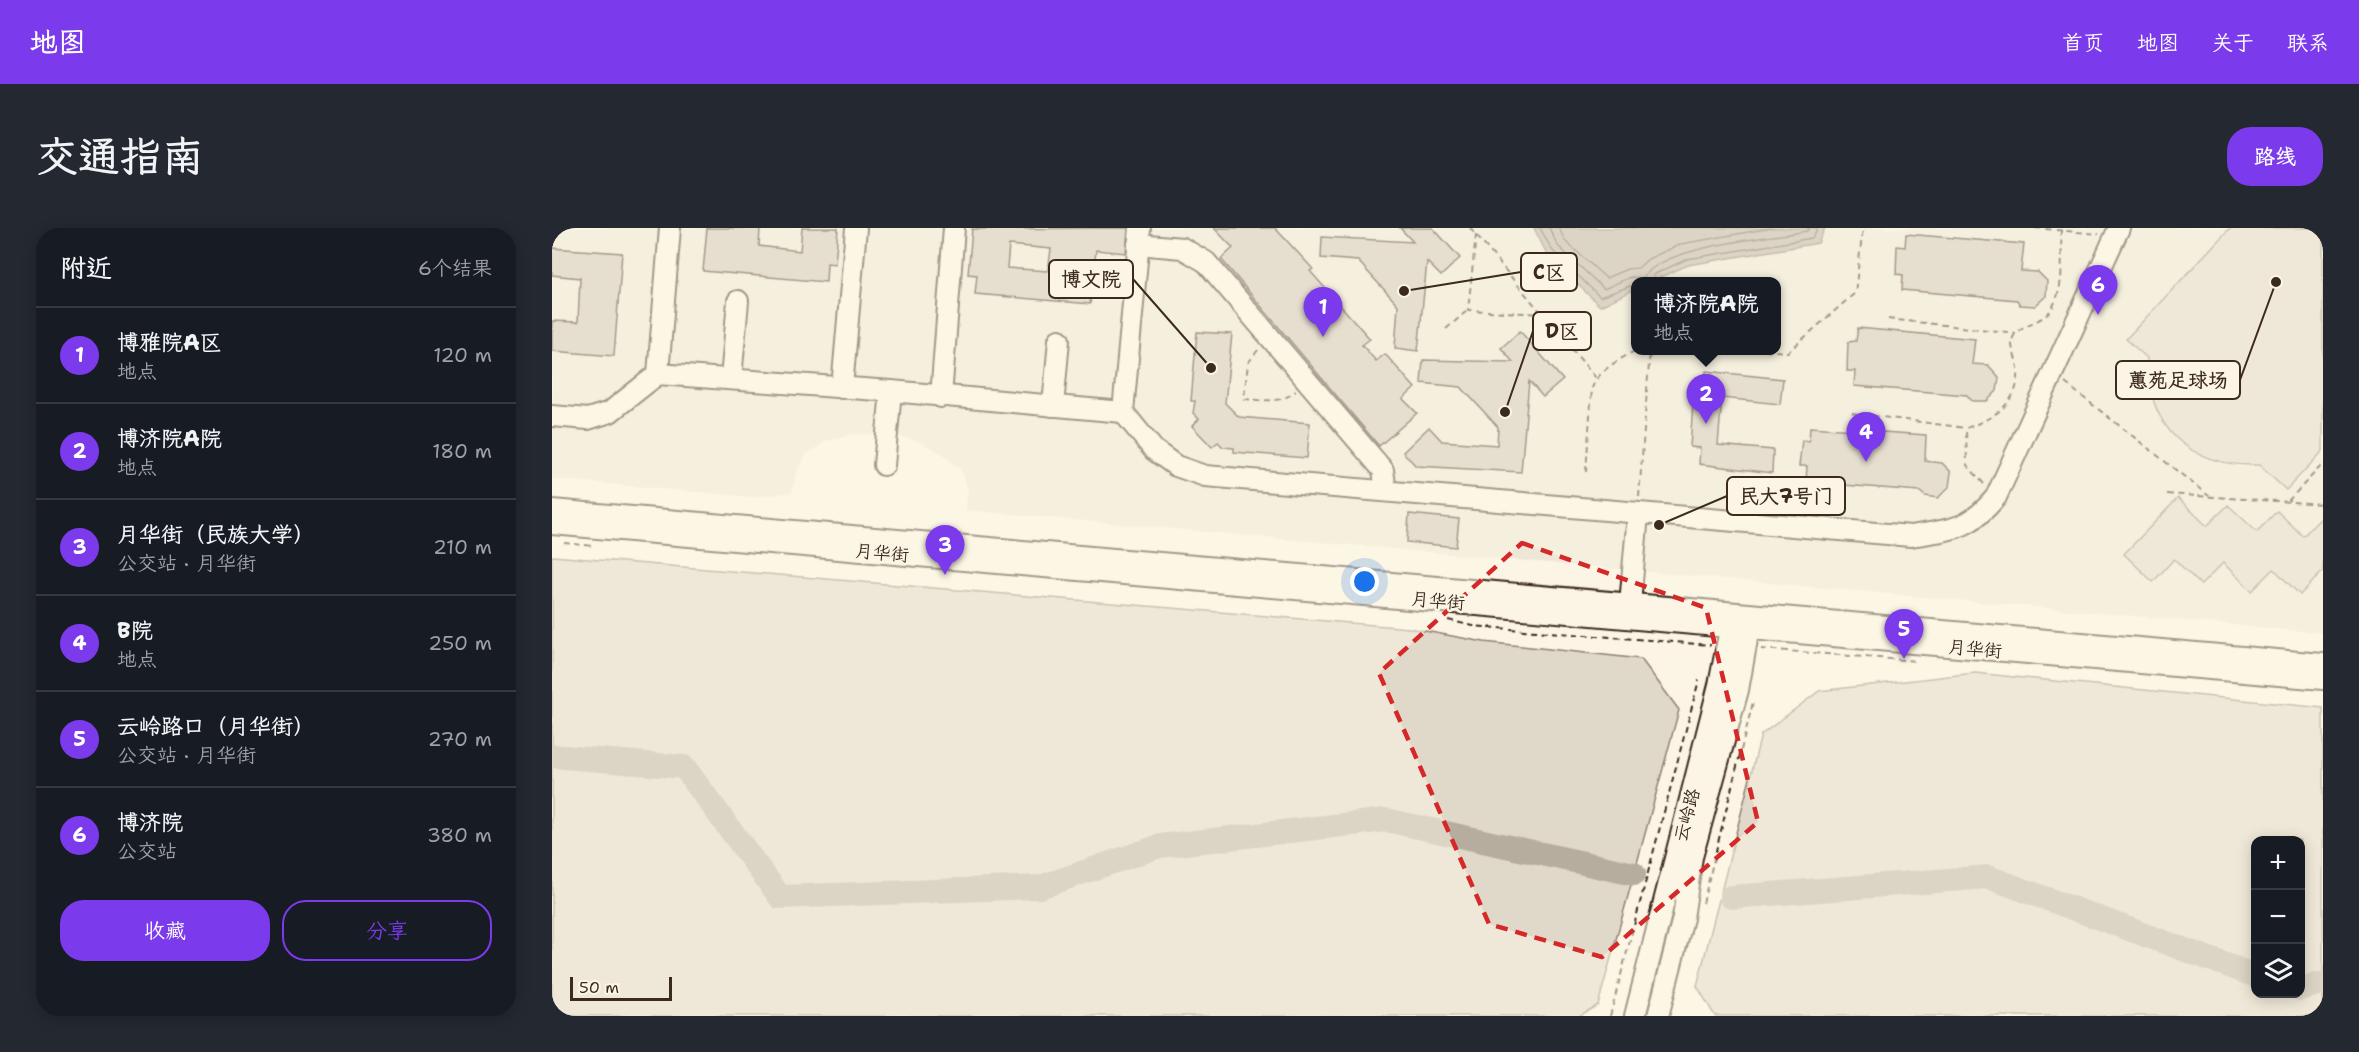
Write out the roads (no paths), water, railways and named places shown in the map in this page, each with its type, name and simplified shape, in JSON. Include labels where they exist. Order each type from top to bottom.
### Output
[{"type":"street","points":[[658,374],[670,228]]},
{"type":"street","points":[[842,388],[856,228]]},
{"type":"street","points":[[941,397],[954,228]]},
{"type":"street","points":[[1386,491],[1383,470],[1206,262],[1182,248],[1139,236],[1123,412],[1154,450],[1176,466],[1205,476],[1911,536],[1958,528],[1981,515],[1996,497],[2118,232]]},
{"type":"street","points":[[731,379],[738,301]]},
{"type":"street","points":[[1053,406],[1059,340]]},
{"type":"street","points":[[552,416],[588,419],[610,412],[658,374],[891,391],[1123,412]]},
{"type":"street","points":[[884,465],[891,391]]},
{"type":"street","name":"月华街","points":[[552,510],[1630,604],[1742,621],[2323,679]]},
{"type":"street","points":[[1630,604],[1638,514]]},
{"type":"street","name":"月华街","points":[[552,524],[1742,621],[2323,664]]},
{"type":"street","name":"云岭路","points":[[1635,1016],[1742,621]]},
{"type":"street","name":"云岭路","points":[[1659,1016],[1683,918],[1692,857],[1738,690],[1742,621]]},
{"type":"water","points":[[1534,228],[1825,228],[1818,243],[1688,265],[1661,277],[1631,277],[1631,291],[1600,306],[1547,254]]},
{"type":"waterway","points":[[552,756],[684,767],[780,897],[1040,887],[1160,846],[1386,820],[1634,874]]},
{"type":"waterway","points":[[1731,897],[1988,877],[2251,974]]},
{"type":"waterway","points":[[2305,988],[2323,983]]},
{"type":"place","name":"蕙苑足球场","points":[[2276,282]]},
{"type":"place","name":"C区","points":[[1404,291]]},
{"type":"place","name":"博济院","points":[[2098,315]]},
{"type":"place","name":"博雅院A区","points":[[1323,337]]},
{"type":"place","name":"博文院","points":[[1211,368]]},
{"type":"place","name":"D区","points":[[1505,412]]},
{"type":"place","name":"博济院A院","points":[[1706,424]]},
{"type":"place","name":"B院","points":[[1866,462]]},
{"type":"place","name":"民大7号门","points":[[1659,525]]},
{"type":"place","name":"月华街（民族大学）","points":[[945,575]]},
{"type":"place","name":"云岭路口（月华街）","points":[[1904,659]]}]
